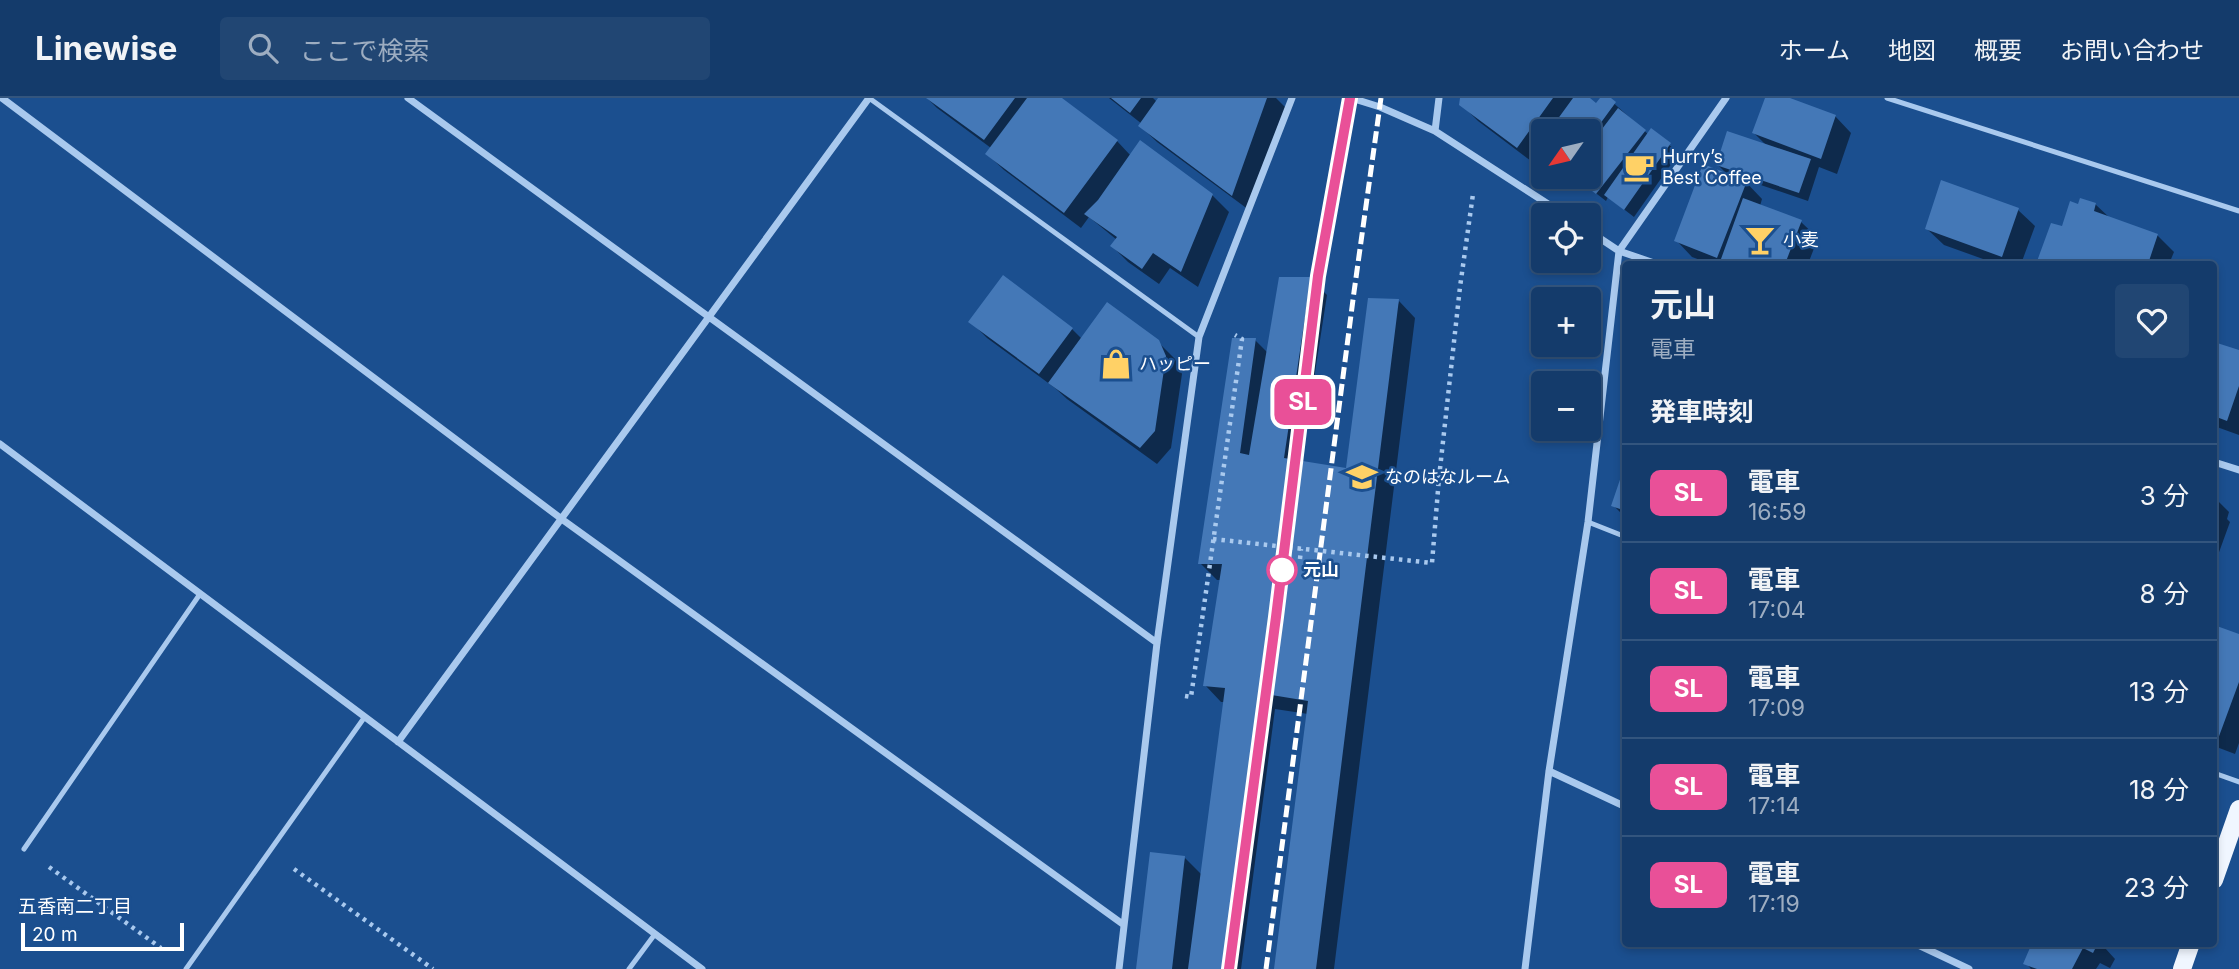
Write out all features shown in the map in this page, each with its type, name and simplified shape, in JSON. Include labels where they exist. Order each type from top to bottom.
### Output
[{"type":"main road","points":[[2217,871],[2239,809]]},
{"type":"main road","points":[[2182,969],[2190,947]]},
{"type":"street","points":[[2,98],[563,520],[1124,925]]},
{"type":"street","points":[[408,98],[1157,643]]},
{"type":"street","points":[[398,742],[563,520],[869,98]]},
{"type":"street","points":[[1119,969],[1157,643],[1199,337],[1292,98]]},
{"type":"street","points":[[1351,98],[1380,107],[1435,131],[1547,203]]},
{"type":"street","points":[[1435,131],[1439,98]]},
{"type":"street","points":[[1525,969],[1549,771],[1588,522],[1619,251],[1727,98]]},
{"type":"street","points":[[1601,239],[1619,251],[1648,261]]},
{"type":"street","points":[[0,444],[702,969]]},
{"type":"street","points":[[2217,462],[2239,470]]},
{"type":"street","points":[[1549,771],[1622,805]]},
{"type":"street","points":[[1922,947],[1969,969]]},
{"type":"lane","points":[[869,98],[1199,337]]},
{"type":"lane","points":[[1887,98],[2239,211]]},
{"type":"lane","points":[[1588,522],[1622,535]]},
{"type":"lane","points":[[24,849],[200,594]]},
{"type":"lane","points":[[187,968],[364,718]]},
{"type":"lane","points":[[2217,774],[2239,782]]},
{"type":"lane","points":[[629,969],[655,934]]},
{"type":"path","points":[[1213,539],[1432,563],[1460,287],[1478,158]]},
{"type":"path","points":[[1193,679],[1242,338]]},
{"type":"path","points":[[1300,559],[1301,549]]},
{"type":"path","points":[[24,849],[187,968]]},
{"type":"path","points":[[269,851],[433,969]]},
{"type":"building","points":[[926,98],[1015,98],[984,140]]},
{"type":"building","points":[[1027,98],[1062,98],[1118,140],[1064,213],[985,154]]},
{"type":"building","points":[[1111,98],[1141,98],[1130,113]]},
{"type":"building","points":[[1158,98],[1267,98],[1232,196],[1138,126]]},
{"type":"building","points":[[1460,98],[1553,98],[1538,119],[1531,119],[1531,129],[1517,148],[1459,105]]},
{"type":"building","points":[[1573,98],[1590,98],[1596,103],[1600,98],[1611,98],[1616,102],[1601,123],[1601,119],[1558,119]]},
{"type":"building","points":[[1765,98],[1790,98],[1836,115],[1821,159],[1752,133]]},
{"type":"building","points":[[1618,108],[1646,130],[1601,188],[1601,130]]},
{"type":"building","points":[[1651,128],[1671,143],[1624,210],[1604,195]]},
{"type":"building","points":[[1727,131],[1811,159],[1799,193],[1716,165]]},
{"type":"building","points":[[1140,140],[1213,194],[1181,272],[1153,253],[1142,269],[1110,246],[1117,237],[1084,214],[1098,200]]},
{"type":"building","points":[[1703,164],[1747,181],[1717,258],[1674,241]]},
{"type":"building","points":[[1941,180],[2019,208],[2002,257],[1925,229]]},
{"type":"building","points":[[1743,198],[1802,220],[1786,261],[1721,259]]},
{"type":"building","points":[[2080,198],[2096,203],[2094,211],[2158,234],[2149,261],[2037,261],[2051,223],[2062,226],[2070,201],[2078,204]]},
{"type":"building","points":[[1003,275],[1073,328],[1039,374],[968,322]]},
{"type":"building","points":[[1279,277],[1311,277],[1284,458],[1346,468],[1368,298],[1399,299],[1316,969],[1274,969],[1308,701],[1259,693],[1223,969],[1188,969],[1225,688],[1203,686],[1222,564],[1198,564],[1232,338],[1256,338],[1240,453],[1249,455]]},
{"type":"building","points":[[1107,302],[1159,340],[1166,356],[1155,431],[1140,448],[1048,383]]},
{"type":"building","points":[[2217,343],[2239,350],[2239,386],[2227,421],[2217,417]]},
{"type":"building","points":[[1622,474],[1622,510],[1611,506]]},
{"type":"building","points":[[2217,626],[2239,634],[2239,682],[2218,739]]},
{"type":"building","points":[[1150,852],[1185,856],[1172,969],[1136,969]]},
{"type":"building","points":[[2030,947],[2096,947],[2093,953],[2083,948],[2072,969],[2037,969],[2023,964]]},
{"type":"railway","points":[[1229,969],[1318,276],[1350,98]]},
{"type":"railway","points":[[1266,969],[1381,98]]},
{"type":"train","name":"SL","points":[[1229,969],[1318,276],[1350,98]]},
{"type":"place","name":"Hurry’s Best Coffee","points":[[1639,167]]},
{"type":"place","name":"小麦","points":[[1760,240]]},
{"type":"place","name":"ハッピー","points":[[1116,364]]},
{"type":"place","name":"なのはなルーム","points":[[1362,477]]},
{"type":"place","name":"元山","points":[[1282,570]]},
{"type":"district","name":"五香南二丁目","points":[[75,906]]}]
